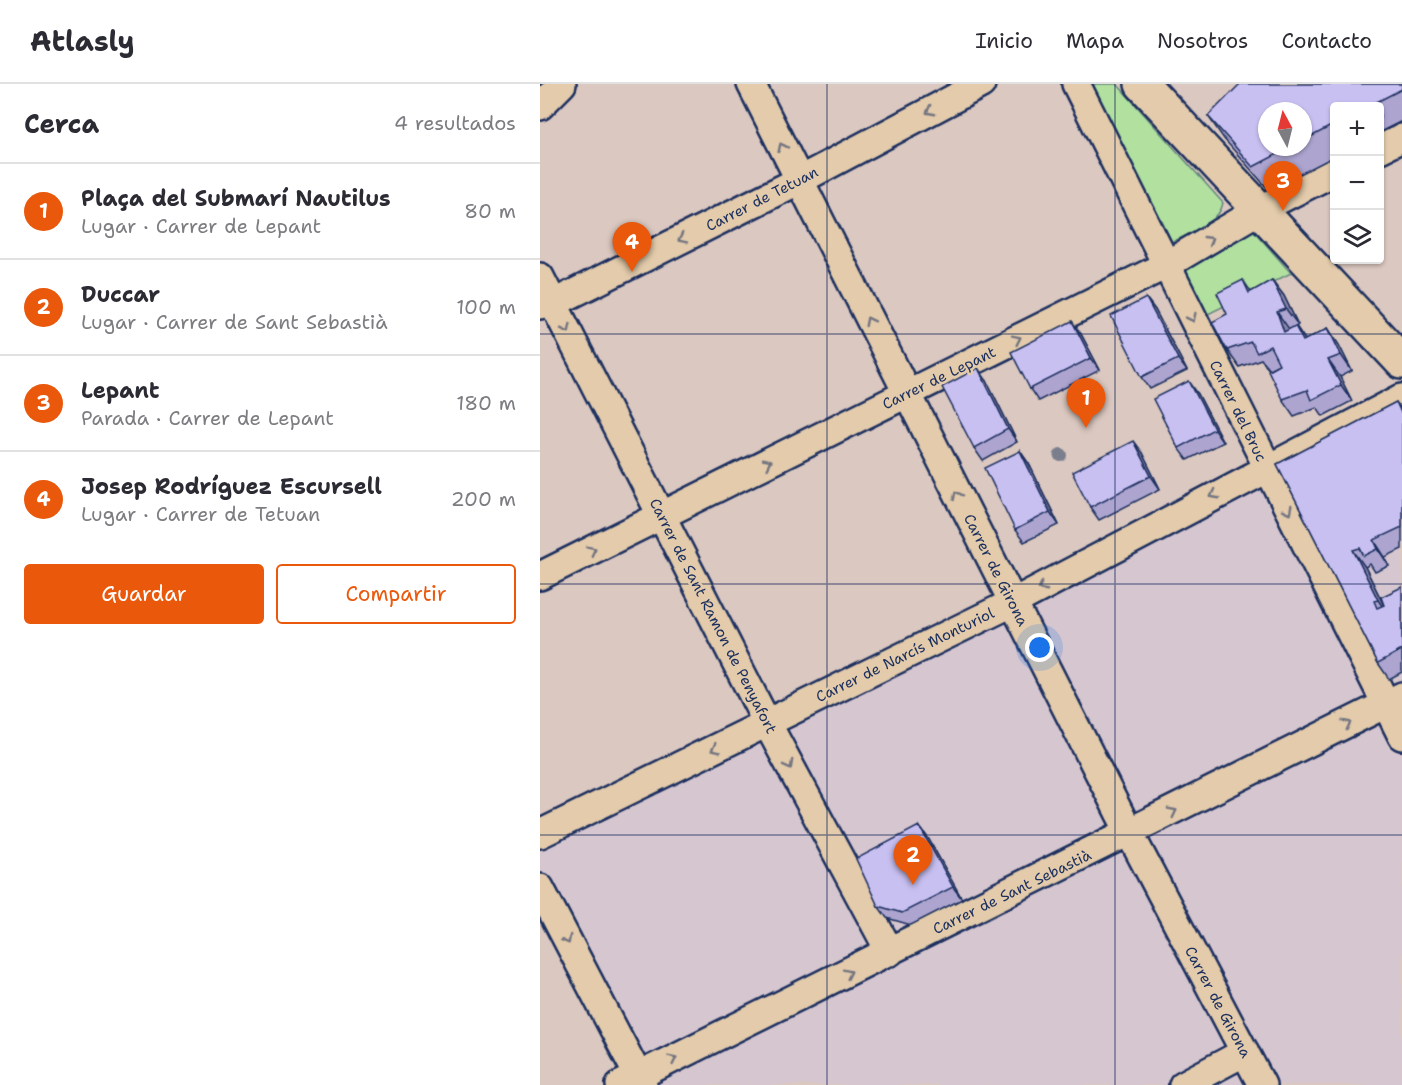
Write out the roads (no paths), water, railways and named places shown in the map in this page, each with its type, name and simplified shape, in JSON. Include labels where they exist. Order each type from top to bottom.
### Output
[{"type":"main road","points":[[1142,84],[1402,362]]},
{"type":"street","points":[[540,106],[562,84]]},
{"type":"street","name":"Carrer de Girona","points":[[751,84],[1012,603],[1262,1085]]},
{"type":"street","name":"Carrer de Tetuan","points":[[547,304],[798,181],[981,84]]},
{"type":"street","name":"Carrer del Bruc","points":[[1076,84],[1266,468],[1394,700],[1402,736]]},
{"type":"street","points":[[1384,147],[1402,138]]},
{"type":"street","name":"Carrer de Lepant","points":[[540,576],[1166,265],[1261,209],[1330,174]]},
{"type":"street","name":"Carrer de Sant Ramon de Penyafort","points":[[540,277],[547,304],[662,515],[767,723],[890,952]]},
{"type":"street","name":"Carrer de Narcís Monturiol","points":[[540,834],[1012,603],[1402,398]]},
{"type":"street","name":"Carrer de Sant Sebastià","points":[[634,1082],[1394,700]]},
{"type":"street","points":[[540,888],[634,1082]]},
{"type":"street","points":[[1183,1085],[1245,1052]]},
{"type":"place","name":"Lepant","points":[[1283,211]]},
{"type":"place","name":"Josep Rodríguez Escursell","points":[[632,272]]},
{"type":"place","name":"Plaça del Submarí Nautilus","points":[[1086,428]]},
{"type":"place","name":"Duccar","points":[[913,885]]}]
